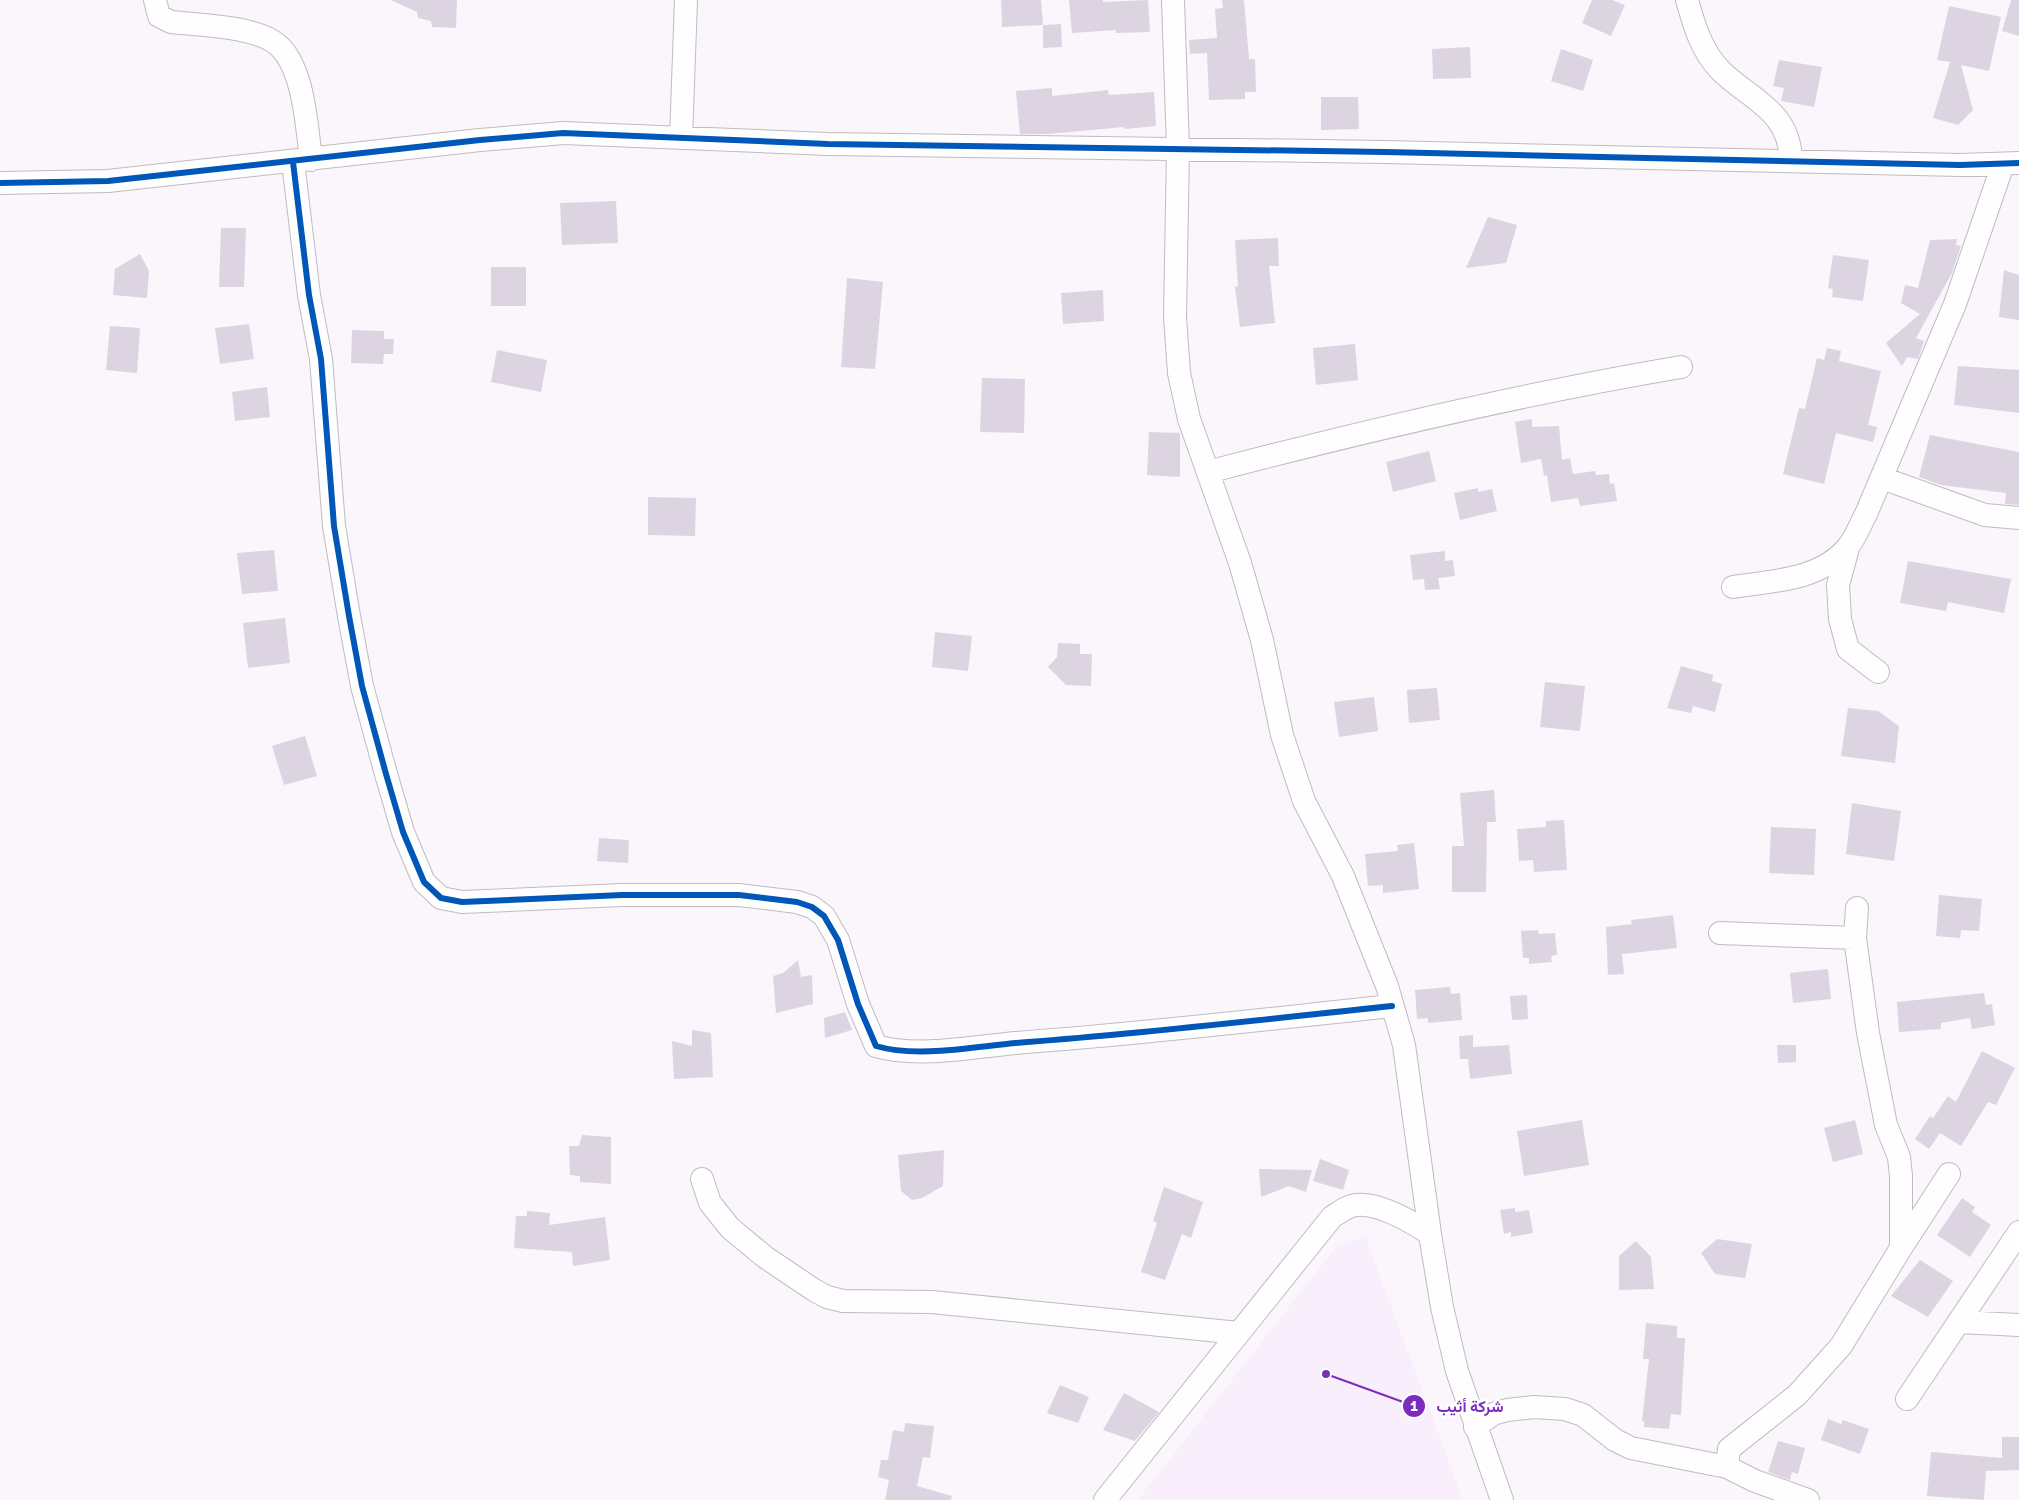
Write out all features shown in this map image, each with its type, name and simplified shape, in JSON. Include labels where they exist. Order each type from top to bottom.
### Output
[{"type":"street","points":[[155,0],[159,16],[171,22],[258,35],[278,45],[286,54],[297,78],[304,112],[302,161],[309,295],[320,359],[334,526],[362,686],[403,832],[424,882],[441,898],[472,903],[622,894],[739,895],[797,902],[812,907],[824,916],[838,940],[858,1004],[876,1046],[890,1050],[944,1049],[1099,1037],[1392,1006]]},
{"type":"street","points":[[681,138],[686,0]]},
{"type":"street","points":[[1173,0],[1178,149],[1175,317],[1179,373],[1189,419],[1240,563],[1262,640],[1282,735],[1304,801],[1343,876],[1387,986],[1404,1045],[1442,1307],[1475,1427],[1502,1500]]},
{"type":"street","points":[[1687,0],[1694,28],[1719,69],[1771,111],[1780,121],[1788,140],[1790,161]]},
{"type":"street","points":[[0,183],[108,181],[480,140],[563,134],[828,144],[1960,165],[2011,164],[1956,304],[1882,478],[1848,548],[1838,585],[1840,619],[1848,649],[1878,672]]},
{"type":"street","points":[[1208,472],[1340,438],[1570,386],[1681,367]]},
{"type":"street","points":[[1882,478],[1985,515],[2019,518]]},
{"type":"street","points":[[1733,587],[1810,573],[1827,567],[1848,548]]},
{"type":"street","points":[[1857,908],[1855,938],[1877,1079],[1886,1126],[1899,1157],[1901,1176],[1901,1248]]},
{"type":"street","points":[[1720,933],[1855,938]]},
{"type":"street","points":[[1727,1468],[1729,1449],[1797,1395],[1841,1346],[1949,1174]]},
{"type":"street","points":[[702,1179],[710,1203],[730,1228],[765,1256],[827,1297],[843,1301],[932,1302],[1239,1332]]},
{"type":"street","points":[[1105,1500],[1332,1217],[1346,1207],[1358,1204],[1374,1207],[1413,1223],[1430,1234]]},
{"type":"street","points":[[1907,1399],[2019,1232]]},
{"type":"street","points":[[1959,1322],[2019,1325]]},
{"type":"street","points":[[1475,1427],[1492,1414],[1508,1410],[1534,1406],[1565,1409],[1583,1416],[1615,1440],[1631,1448],[1727,1468],[1754,1481],[1808,1500]]},
{"type":"shaded area","points":[[1365,1236],[1463,1500],[1138,1500],[1336,1247]]},
{"type":"building","points":[[391,0],[457,0],[456,28],[432,27],[431,21],[418,18],[417,12]]},
{"type":"building","points":[[1001,0],[1041,0],[1043,25],[1002,27]]},
{"type":"building","points":[[1069,0],[1103,0],[1103,2],[1148,0],[1150,32],[1116,33],[1116,30],[1072,33]]},
{"type":"building","points":[[1222,0],[1244,0],[1249,59],[1255,59],[1256,92],[1245,92],[1245,99],[1209,100],[1207,53],[1190,54],[1189,40],[1217,38],[1215,9],[1223,8]]},
{"type":"building","points":[[1592,0],[1612,0],[1625,5],[1611,36],[1582,23]]},
{"type":"building","points":[[2011,0],[2019,0],[2019,36],[2002,31]]},
{"type":"building","points":[[1949,6],[2001,17],[1989,71],[1961,65],[1973,110],[1958,125],[1933,118],[1950,62],[1937,60]]},
{"type":"building","points":[[1061,24],[1062,47],[1043,48],[1043,25]]},
{"type":"building","points":[[1470,47],[1471,78],[1433,79],[1432,49]]},
{"type":"building","points":[[1561,49],[1593,60],[1583,91],[1551,81]]},
{"type":"building","points":[[1779,60],[1822,67],[1814,107],[1781,101],[1784,88],[1773,86]]},
{"type":"building","points":[[1052,88],[1052,96],[1108,90],[1109,95],[1154,92],[1156,126],[1048,134],[1020,134],[1016,91]]},
{"type":"building","points":[[1321,97],[1358,97],[1359,129],[1321,130]]},
{"type":"building","points":[[616,201],[618,243],[562,245],[560,203]]},
{"type":"building","points":[[1488,217],[1517,225],[1506,263],[1466,268]]},
{"type":"building","points":[[221,228],[246,228],[244,287],[219,287]]},
{"type":"building","points":[[1278,238],[1279,266],[1269,266],[1275,323],[1240,327],[1235,287],[1238,286],[1235,240]]},
{"type":"building","points":[[1957,239],[1956,245],[1961,246],[1952,273],[1916,338],[1924,341],[1918,359],[1907,357],[1902,366],[1886,343],[1920,314],[1901,303],[1905,285],[1918,288],[1930,240]]},
{"type":"building","points":[[140,254],[149,271],[147,298],[113,295],[115,269]]},
{"type":"building","points":[[1833,255],[1869,260],[1863,301],[1832,297],[1833,289],[1828,288]]},
{"type":"building","points":[[491,267],[526,267],[526,306],[491,306]]},
{"type":"building","points":[[2004,270],[2019,275],[2019,320],[1999,317]]},
{"type":"building","points":[[847,278],[883,282],[875,369],[841,367]]},
{"type":"building","points":[[1103,290],[1104,321],[1063,324],[1061,293]]},
{"type":"building","points":[[249,324],[254,359],[220,364],[215,328]]},
{"type":"building","points":[[110,326],[140,328],[137,373],[106,370]]},
{"type":"building","points":[[352,330],[384,331],[384,339],[394,339],[393,354],[384,354],[383,364],[351,363]]},
{"type":"building","points":[[1355,344],[1358,380],[1316,385],[1313,348]]},
{"type":"building","points":[[1827,348],[1841,351],[1839,361],[1881,371],[1868,425],[1877,427],[1873,442],[1836,433],[1824,484],[1783,474],[1799,408],[1805,409],[1817,358],[1824,360]]},
{"type":"building","points":[[497,350],[547,360],[541,392],[491,382]]},
{"type":"building","points":[[1958,366],[2019,370],[2019,413],[1954,405]]},
{"type":"building","points":[[982,378],[1025,379],[1024,433],[980,432]]},
{"type":"building","points":[[267,387],[270,417],[235,421],[232,392]]},
{"type":"building","points":[[1532,419],[1532,427],[1559,426],[1562,460],[1570,458],[1573,474],[1595,471],[1596,475],[1609,474],[1610,484],[1614,483],[1617,501],[1580,506],[1578,498],[1551,502],[1547,475],[1544,476],[1541,459],[1521,463],[1515,422]]},
{"type":"building","points":[[1149,432],[1180,433],[1180,477],[1147,475]]},
{"type":"building","points":[[1930,435],[2019,452],[2019,505],[2005,504],[2006,493],[1941,485],[1919,477]]},
{"type":"building","points":[[1429,451],[1436,481],[1393,492],[1386,462]]},
{"type":"building","points":[[1478,488],[1478,492],[1492,489],[1497,511],[1460,520],[1454,493]]},
{"type":"building","points":[[648,497],[696,498],[695,536],[648,535]]},
{"type":"building","points":[[274,550],[278,591],[242,594],[237,553]]},
{"type":"building","points":[[1445,551],[1445,561],[1453,560],[1455,576],[1438,578],[1440,589],[1425,590],[1424,579],[1413,580],[1410,555]]},
{"type":"building","points":[[1908,561],[2011,579],[2004,613],[1948,602],[1946,611],[1900,603]]},
{"type":"building","points":[[285,618],[290,663],[248,668],[243,623]]},
{"type":"building","points":[[935,632],[972,636],[968,671],[932,667]]},
{"type":"building","points":[[1058,643],[1080,644],[1080,654],[1092,654],[1091,686],[1066,685],[1048,667],[1057,657]]},
{"type":"building","points":[[1681,666],[1713,675],[1712,681],[1722,684],[1715,712],[1693,706],[1691,713],[1667,708]]},
{"type":"building","points":[[1545,682],[1585,686],[1580,731],[1540,727]]},
{"type":"building","points":[[1437,688],[1440,720],[1409,723],[1407,690]]},
{"type":"building","points":[[1374,697],[1378,731],[1339,737],[1334,702]]},
{"type":"building","points":[[1848,708],[1878,711],[1899,726],[1895,763],[1841,756]]},
{"type":"building","points":[[305,736],[317,776],[284,785],[272,746]]},
{"type":"building","points":[[1494,790],[1496,822],[1487,822],[1486,892],[1452,892],[1452,846],[1464,846],[1460,793]]},
{"type":"building","points":[[1852,803],[1901,811],[1894,861],[1846,854]]},
{"type":"building","points":[[1564,820],[1567,870],[1534,872],[1533,860],[1519,861],[1517,829],[1546,827],[1546,821]]},
{"type":"building","points":[[1771,827],[1816,829],[1814,875],[1769,873]]},
{"type":"building","points":[[599,838],[629,840],[628,863],[597,861]]},
{"type":"building","points":[[1414,843],[1419,889],[1383,893],[1383,885],[1368,886],[1365,854],[1398,851],[1397,845]]},
{"type":"building","points":[[1939,895],[1982,899],[1979,931],[1961,930],[1960,938],[1936,936]]},
{"type":"building","points":[[1673,915],[1677,948],[1622,954],[1624,974],[1608,975],[1606,927],[1632,924],[1631,920]]},
{"type":"building","points":[[1538,930],[1539,934],[1555,933],[1557,955],[1551,956],[1552,962],[1529,964],[1529,958],[1523,958],[1521,931]]},
{"type":"building","points":[[798,960],[801,977],[812,975],[813,1004],[776,1013],[773,976],[783,973]]},
{"type":"building","points":[[1828,969],[1831,999],[1793,1003],[1790,973]]},
{"type":"building","points":[[1450,987],[1451,994],[1460,993],[1462,1020],[1428,1023],[1428,1018],[1417,1019],[1415,990]]},
{"type":"building","points":[[1984,993],[1986,1005],[1992,1004],[1995,1025],[1972,1029],[1970,1018],[1941,1023],[1941,1029],[1899,1032],[1897,1002]]},
{"type":"building","points":[[1527,995],[1528,1019],[1512,1020],[1510,996]]},
{"type":"building","points":[[845,1012],[852,1030],[825,1038],[824,1018]]},
{"type":"building","points":[[692,1030],[711,1033],[713,1077],[674,1079],[672,1041],[692,1046]]},
{"type":"building","points":[[1473,1035],[1473,1047],[1509,1045],[1512,1074],[1470,1079],[1468,1059],[1460,1059],[1459,1036]]},
{"type":"building","points":[[1777,1045],[1796,1045],[1796,1062],[1778,1063]]},
{"type":"building","points":[[1982,1051],[2015,1068],[1996,1105],[1988,1102],[1961,1146],[1940,1133],[1929,1149],[1915,1139],[1930,1116],[1933,1118],[1948,1096],[1956,1102]]},
{"type":"building","points":[[1582,1120],[1589,1165],[1524,1176],[1517,1131]]},
{"type":"building","points":[[1855,1120],[1863,1154],[1833,1162],[1824,1128]]},
{"type":"building","points":[[582,1135],[611,1137],[611,1184],[580,1182],[580,1176],[570,1175],[569,1146],[579,1146]]},
{"type":"building","points":[[944,1150],[943,1186],[922,1198],[912,1200],[901,1191],[898,1155]]},
{"type":"building","points":[[1320,1159],[1349,1170],[1343,1190],[1313,1181]]},
{"type":"building","points":[[1259,1169],[1312,1170],[1306,1192],[1289,1186],[1261,1197]]},
{"type":"building","points":[[1164,1187],[1203,1202],[1191,1238],[1182,1234],[1165,1280],[1141,1272],[1157,1223],[1153,1221]]},
{"type":"building","points":[[1962,1198],[1975,1207],[1972,1212],[1991,1225],[1970,1257],[1937,1235]]},
{"type":"building","points":[[1515,1208],[1515,1212],[1529,1210],[1533,1233],[1511,1237],[1511,1232],[1504,1234],[1500,1210]]},
{"type":"building","points":[[527,1211],[550,1213],[549,1225],[605,1217],[610,1260],[573,1266],[572,1252],[514,1248],[516,1216],[527,1216]]},
{"type":"building","points":[[1717,1239],[1752,1244],[1745,1278],[1715,1274],[1701,1253]]},
{"type":"building","points":[[1636,1241],[1651,1257],[1654,1289],[1619,1290],[1619,1256]]},
{"type":"building","points":[[1920,1260],[1953,1281],[1928,1317],[1891,1296]]},
{"type":"building","points":[[1646,1323],[1677,1326],[1677,1338],[1685,1338],[1681,1415],[1671,1414],[1669,1429],[1644,1427],[1644,1421],[1642,1421],[1649,1359],[1643,1359]]},
{"type":"building","points":[[1060,1385],[1089,1397],[1078,1423],[1047,1413]]},
{"type":"building","points":[[1124,1393],[1159,1412],[1135,1441],[1103,1430]]},
{"type":"building","points":[[1828,1419],[1841,1424],[1843,1420],[1869,1429],[1860,1454],[1821,1440]]},
{"type":"building","points":[[905,1423],[934,1426],[930,1458],[923,1457],[917,1486],[952,1496],[951,1500],[885,1500],[889,1480],[878,1477],[881,1460],[888,1460],[893,1430],[904,1432]]},
{"type":"building","points":[[2002,1437],[2019,1437],[2019,1470],[1986,1471],[1984,1500],[1927,1496],[1931,1452],[2002,1458]]},
{"type":"building","points":[[1778,1441],[1805,1448],[1798,1474],[1792,1472],[1790,1480],[1768,1472]]},
{"type":"cycle path","points":[[0,183],[108,181],[480,140],[563,133],[828,144],[1385,152],[1960,165],[2019,163]]},
{"type":"cycle path","points":[[293,162],[309,295],[321,359],[334,526],[362,686],[403,832],[424,882],[441,898],[462,902],[622,895],[739,895],[797,902],[812,907],[824,916],[838,940],[858,1004],[876,1046],[909,1051],[945,1050],[1157,1031],[1392,1006]]},
{"type":"place","name":"شركة أثيب","points":[[1326,1374]]}]
